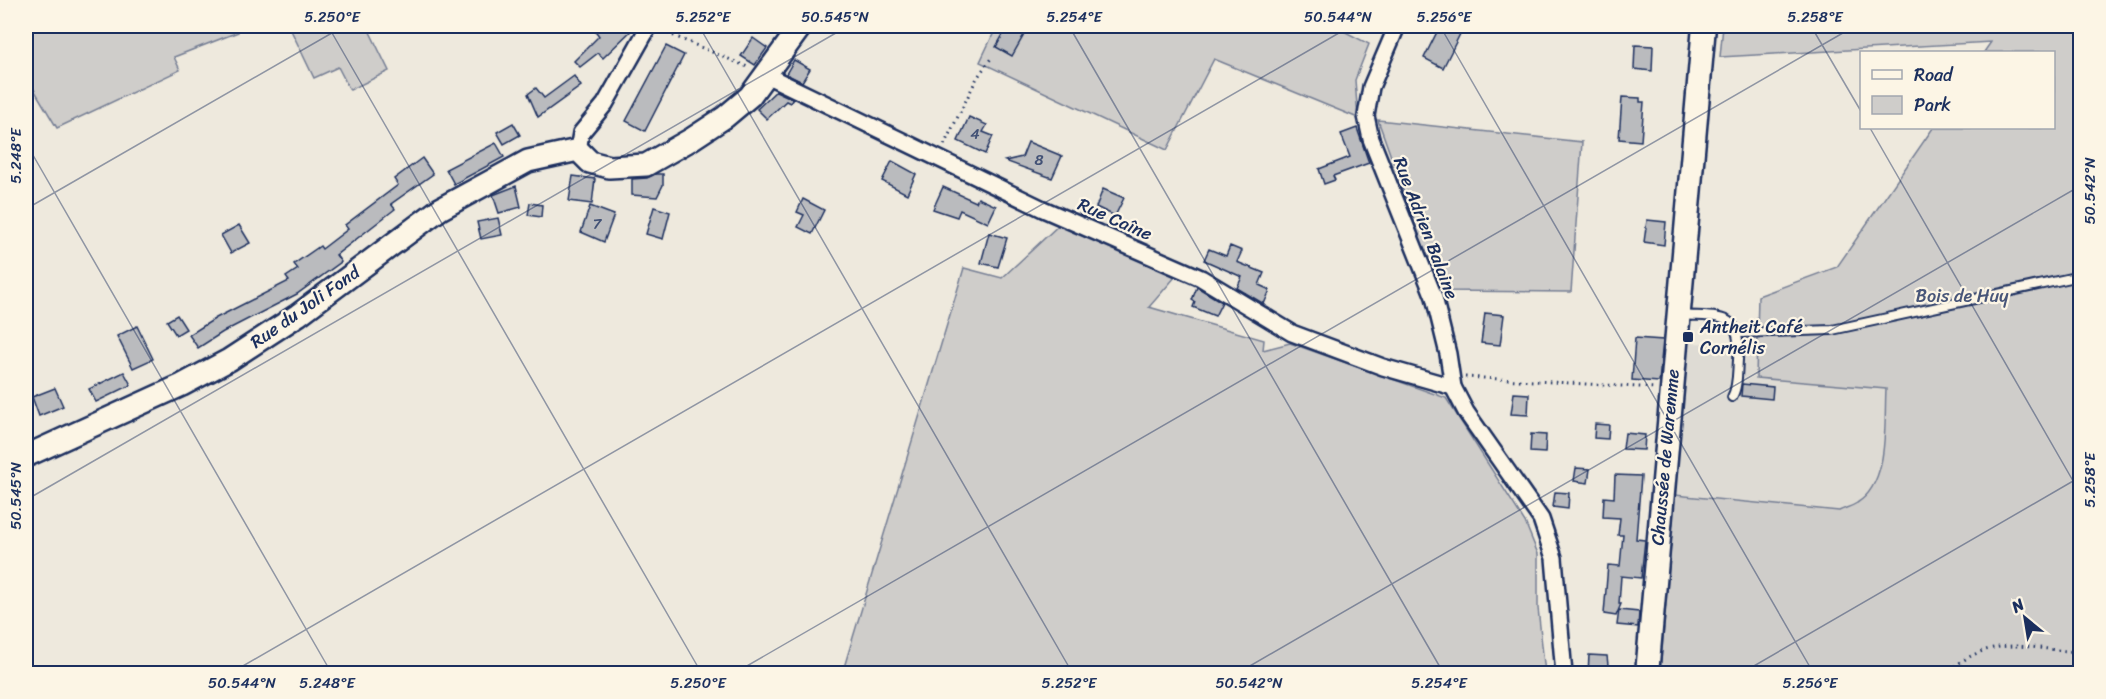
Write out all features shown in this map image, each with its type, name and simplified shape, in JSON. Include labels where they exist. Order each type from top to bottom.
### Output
[{"type":"main road","name":"Chaussée de Waremme","points":[[1647,674],[1704,26]]},
{"type":"street","points":[[649,26],[605,104],[581,133],[578,150],[590,162],[609,167],[646,165],[690,140],[725,117],[750,96],[801,26]]},
{"type":"street","name":"Rue Adrien Balaine","points":[[1397,26],[1371,87],[1366,116],[1371,139],[1434,297],[1448,354],[1452,384],[1466,412],[1541,519],[1554,558],[1564,674]]},
{"type":"street","name":"Rue Caîne","points":[[766,75],[1043,209],[1201,278],[1292,333],[1383,367],[1452,384]]},
{"type":"street","name":"Rue du Joli Fond","points":[[26,456],[182,385],[229,360],[298,315],[440,209],[528,161],[578,150]]},
{"type":"lane","points":[[1738,333],[1832,330],[2080,276]]},
{"type":"lane","points":[[1677,314],[1723,319],[1732,323],[1738,333],[1740,345],[1737,381],[1732,397]]},
{"type":"path","points":[[649,26],[766,75]]},
{"type":"path","points":[[938,157],[977,78],[992,57]]},
{"type":"path","points":[[1452,384],[1467,377],[1671,389]]},
{"type":"path","points":[[1945,674],[1977,652],[2009,644],[2080,652]]},
{"type":"shaded area","points":[[1688,343],[1757,345],[1756,378],[1887,389],[1881,469],[1871,490],[1857,503],[1839,511],[1675,495]]},
{"type":"green space","points":[[26,26],[235,26],[238,32],[174,57],[180,70],[57,128],[26,76]]},
{"type":"green space","points":[[289,26],[367,26],[389,71],[350,90],[338,67],[314,78]]},
{"type":"green space","points":[[997,26],[1334,26],[1369,44],[1355,80],[1358,118],[1214,59],[1167,150],[980,62]]},
{"type":"green space","name":"Bois de Huy","points":[[1723,26],[2080,26],[2080,673],[1660,674],[1675,495],[1839,511],[1855,504],[1868,494],[1880,467],[1885,435],[1886,389],[1756,378],[1758,296],[1837,267],[1932,129],[2055,129],[2055,51],[1985,51],[1991,42],[1720,57]]},
{"type":"green space","points":[[1378,120],[1582,142],[1571,292],[1439,291]]},
{"type":"green space","points":[[1060,224],[1176,276],[1149,307],[1264,340],[1263,350],[1290,343],[1446,398],[1525,522],[1538,554],[1538,608],[1545,673],[842,674],[964,268],[1002,278]]},
{"type":"building","points":[[592,26],[636,26],[603,58],[598,53],[580,67],[574,61],[599,36]]},
{"type":"building","points":[[1008,26],[1029,26],[1012,56],[996,47]]},
{"type":"building","points":[[1440,26],[1460,34],[1443,68],[1424,58]]},
{"type":"building","points":[[753,38],[767,48],[755,65],[741,56]]},
{"type":"building","points":[[1635,45],[1653,46],[1652,71],[1634,69]]},
{"type":"building","points":[[666,46],[684,55],[645,131],[626,121]]},
{"type":"building","points":[[794,60],[810,69],[802,82],[786,74]]},
{"type":"building","points":[[574,76],[581,86],[538,117],[528,94],[536,88],[544,98]]},
{"type":"building","points":[[776,91],[793,99],[790,103],[786,101],[767,119],[757,109]]},
{"type":"building","points":[[1622,97],[1640,98],[1640,102],[1644,102],[1641,141],[1619,139]]},
{"type":"building","points":[[969,117],[987,125],[983,132],[993,136],[985,154],[958,141]]},
{"type":"building","points":[[513,123],[520,135],[504,144],[497,132]]},
{"type":"building","points":[[1357,128],[1369,163],[1333,176],[1335,180],[1324,184],[1319,169],[1350,157],[1341,134]]},
{"type":"building","points":[[1028,142],[1062,156],[1052,178],[1005,161],[1022,157]]},
{"type":"building","points":[[496,143],[504,157],[454,184],[446,169]]},
{"type":"building","points":[[422,158],[433,174],[391,204],[395,209],[336,255],[341,262],[297,294],[223,332],[198,348],[189,335],[216,318],[289,281],[286,277],[298,269],[294,264],[320,246],[322,249],[348,229],[345,225],[398,185],[394,179]]},
{"type":"building","points":[[892,161],[916,174],[907,194],[882,181]]},
{"type":"building","points":[[655,174],[663,174],[663,185],[657,197],[632,195],[632,179],[647,178]]},
{"type":"building","points":[[573,176],[595,179],[592,204],[569,201]]},
{"type":"building","points":[[516,186],[521,207],[499,213],[493,195]]},
{"type":"building","points":[[943,187],[976,202],[978,198],[996,206],[988,223],[960,210],[957,217],[933,209]]},
{"type":"building","points":[[1103,189],[1124,198],[1115,216],[1096,207]]},
{"type":"building","points":[[803,199],[824,210],[812,234],[798,227],[804,215],[797,212]]},
{"type":"building","points":[[530,203],[542,205],[541,217],[528,215]]},
{"type":"building","points":[[590,206],[614,215],[604,242],[581,232]]},
{"type":"building","points":[[654,207],[670,212],[663,239],[646,234]]},
{"type":"building","points":[[498,218],[502,235],[481,239],[477,222]]},
{"type":"building","points":[[1647,220],[1666,222],[1664,245],[1644,242]]},
{"type":"building","points":[[239,225],[250,243],[231,253],[221,235]]},
{"type":"building","points":[[989,233],[1007,238],[998,267],[981,263]]},
{"type":"building","points":[[1230,246],[1242,251],[1237,262],[1264,273],[1259,285],[1270,290],[1264,304],[1237,288],[1242,277],[1204,260],[1209,249],[1226,256]]},
{"type":"building","points":[[1197,287],[1222,302],[1215,316],[1193,307],[1195,302],[1192,300]]},
{"type":"building","points":[[1485,313],[1504,315],[1500,345],[1481,343]]},
{"type":"building","points":[[177,315],[186,329],[176,335],[167,321]]},
{"type":"building","points":[[137,326],[153,359],[133,368],[117,336]]},
{"type":"building","points":[[1635,338],[1663,340],[1659,382],[1632,380]]},
{"type":"building","points":[[124,372],[131,385],[96,402],[89,389]]},
{"type":"building","points":[[1742,384],[1773,387],[1772,399],[1741,396]]},
{"type":"building","points":[[55,388],[63,406],[39,416],[32,397]]},
{"type":"building","points":[[1514,393],[1529,394],[1528,415],[1511,414]]},
{"type":"building","points":[[1595,424],[1609,425],[1608,439],[1594,438]]},
{"type":"building","points":[[1625,433],[1645,435],[1644,450],[1623,449]]},
{"type":"building","points":[[1531,434],[1546,435],[1545,453],[1530,452]]},
{"type":"building","points":[[1576,468],[1590,469],[1588,483],[1574,481]]},
{"type":"building","points":[[1615,475],[1641,476],[1636,539],[1645,540],[1641,578],[1621,576],[1619,604],[1621,604],[1616,616],[1604,614],[1608,565],[1620,566],[1623,535],[1618,535],[1620,518],[1603,517],[1604,497],[1614,498]]},
{"type":"building","points":[[1555,492],[1569,493],[1568,509],[1553,507]]},
{"type":"building","points":[[1619,610],[1639,612],[1638,627],[1617,625]]},
{"type":"building","points":[[1589,655],[1607,656],[1609,674],[1588,674]]},
{"type":"place","name":"Antheit Café Cornélis","points":[[1688,337]]}]
